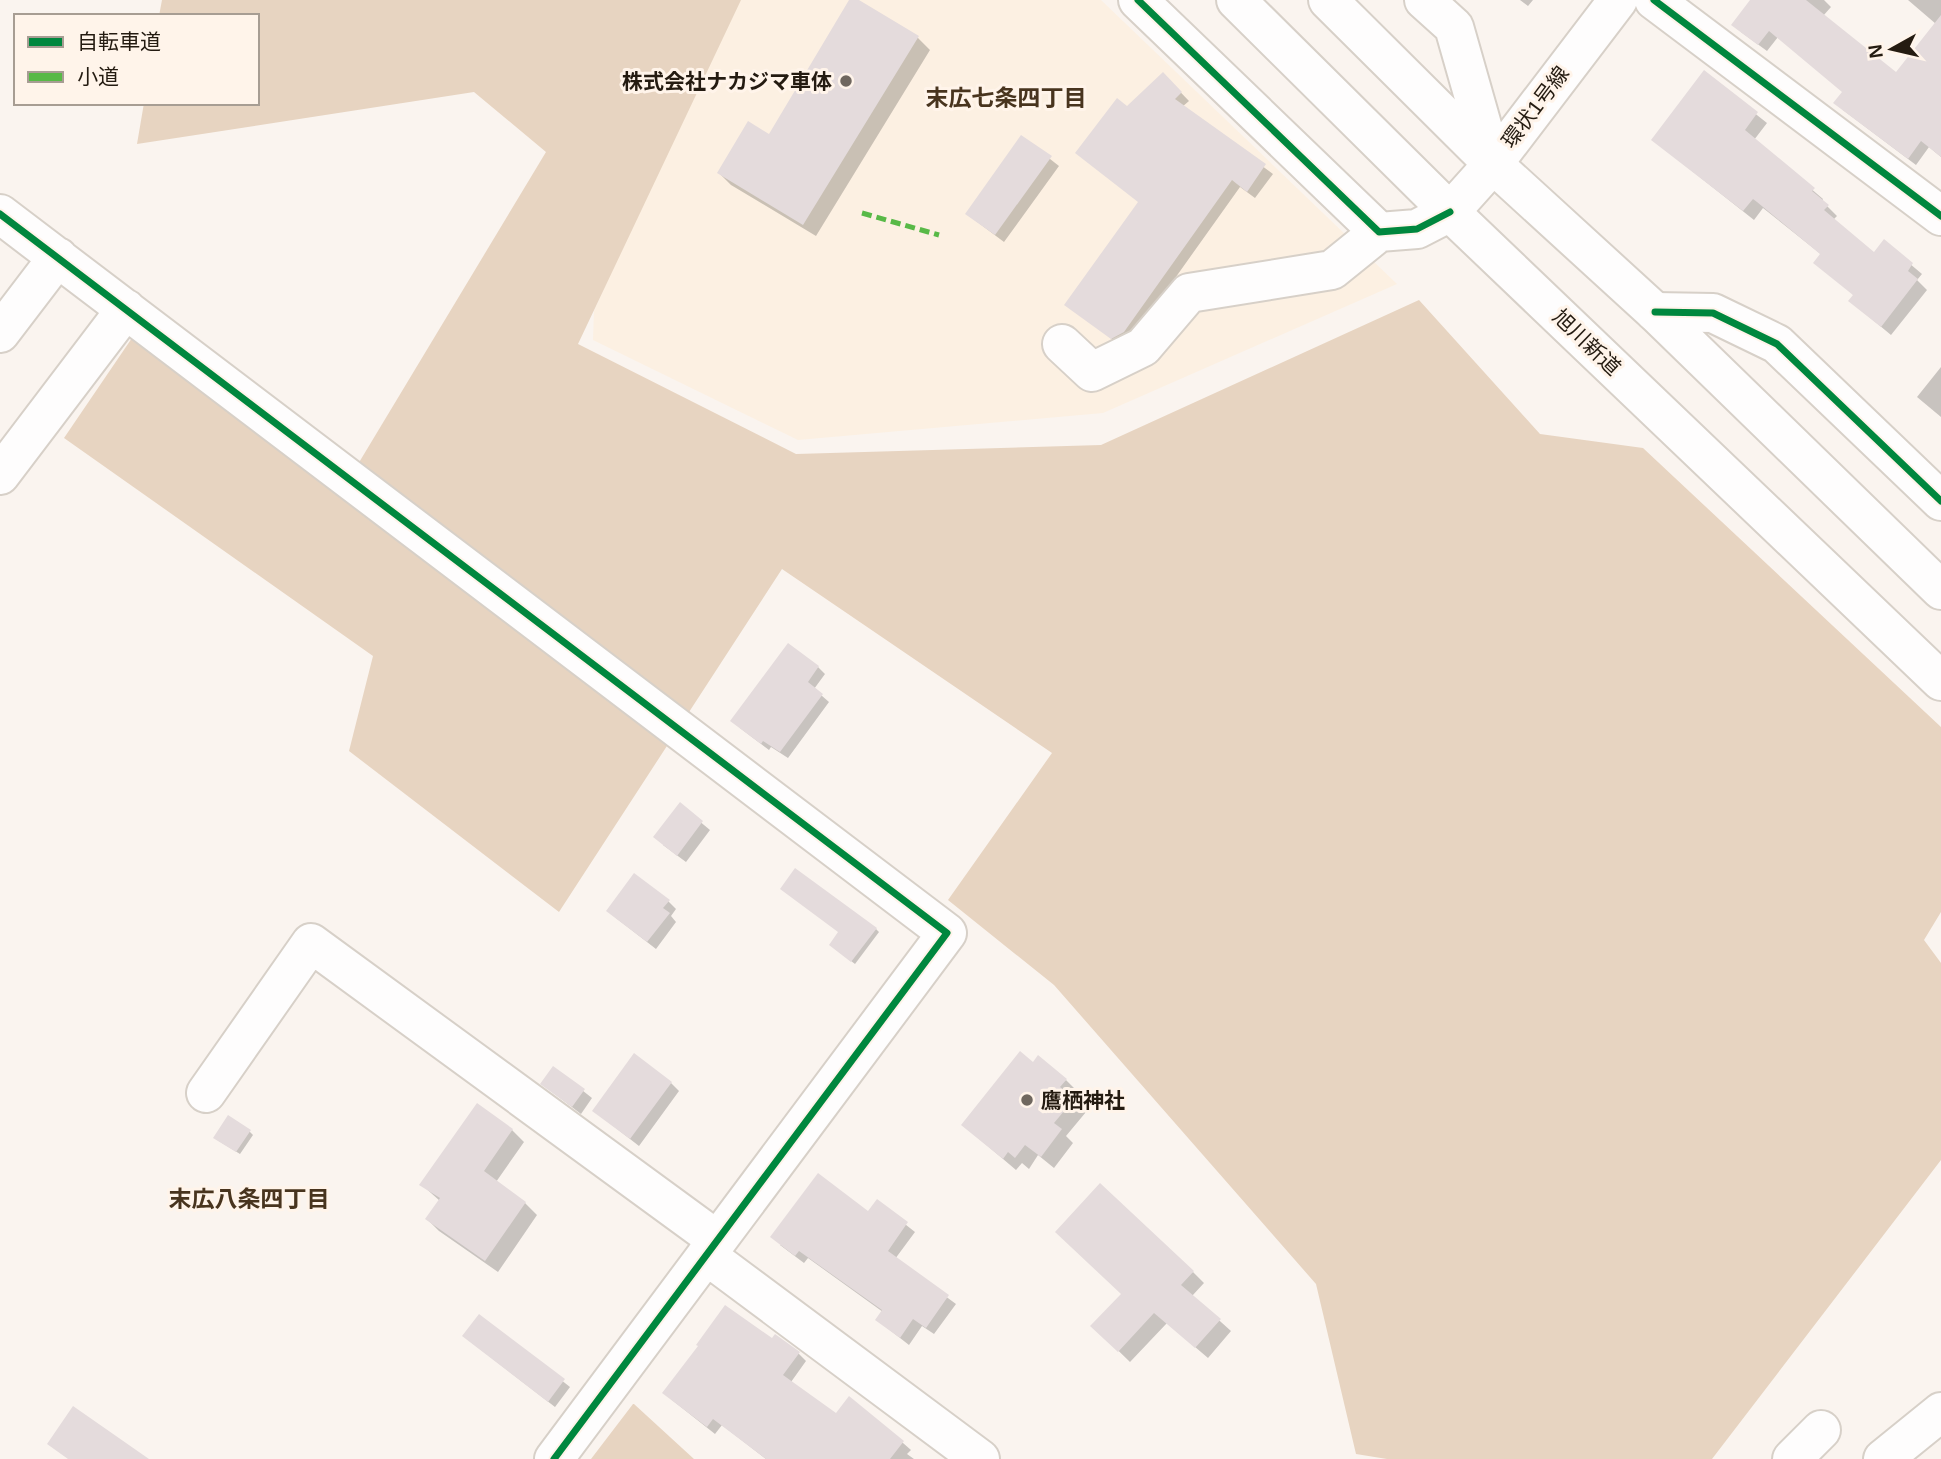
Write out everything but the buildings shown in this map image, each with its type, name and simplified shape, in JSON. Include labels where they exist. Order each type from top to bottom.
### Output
[{"type":"main road","points":[[1138,0],[1379,232]]},
{"type":"main road","name":"旭川新道","points":[[1236,0],[1450,212],[1941,681]]},
{"type":"main road","points":[[1328,0],[1493,164],[1655,312],[1941,590]]},
{"type":"main road","points":[[1424,0],[1454,27],[1493,164]]},
{"type":"main road","name":"環状1号線","points":[[1450,212],[1493,164],[1618,0]]},
{"type":"main road","points":[[1654,0],[1941,216]]},
{"type":"main road","points":[[1062,344],[1092,372],[1143,347],[1189,293],[1332,270],[1379,232],[1417,229],[1450,212]]},
{"type":"main road","points":[[0,214],[947,933],[554,1459]]},
{"type":"main road","points":[[0,333],[58,257]]},
{"type":"main road","points":[[0,475],[126,309]]},
{"type":"main road","points":[[1655,312],[1713,313],[1777,344],[1941,501]]},
{"type":"main road","points":[[206,1093],[311,943],[712,1248],[980,1459]]},
{"type":"main road","points":[[1884,1459],[1941,1412]]},
{"type":"main road","points":[[1792,1459],[1821,1430]]},
{"type":"shaded area","points":[[162,0],[741,0],[578,344],[796,454],[1101,445],[1419,300],[1540,434],[1643,448],[1941,727],[1941,912],[1924,940],[1941,963],[1941,1160],[1712,1459],[1387,1459],[1356,1454],[1316,1284],[1054,985],[948,900],[1052,753],[782,569],[559,912],[349,751],[373,656],[64,438],[132,338],[340,494],[546,152],[474,92],[137,144],[144,105],[259,105],[259,14],[159,14]]},
{"type":"shaded area","points":[[733,0],[1101,0],[1397,284],[1103,413],[798,440],[593,340],[594,311]]},
{"type":"shaded area","points":[[634,1404],[694,1459],[591,1459]]},
{"type":"marked path","points":[[862,213],[939,235]]},
{"type":"cycle path","points":[[1138,0],[1379,232],[1417,229],[1450,212]]},
{"type":"cycle path","points":[[1654,0],[1941,216]]},
{"type":"cycle path","points":[[0,214],[947,933],[554,1459]]},
{"type":"cycle path","points":[[1655,312],[1713,313],[1777,344],[1941,501]]},
{"type":"place","name":"株式会社ナカジマ車体","points":[[846,81]]},
{"type":"place","name":"鷹栖神社","points":[[1027,1100]]},
{"type":"district","name":"末広七条四丁目","points":[[1006,98]]},
{"type":"district","name":"末広八条四丁目","points":[[249,1199]]}]
